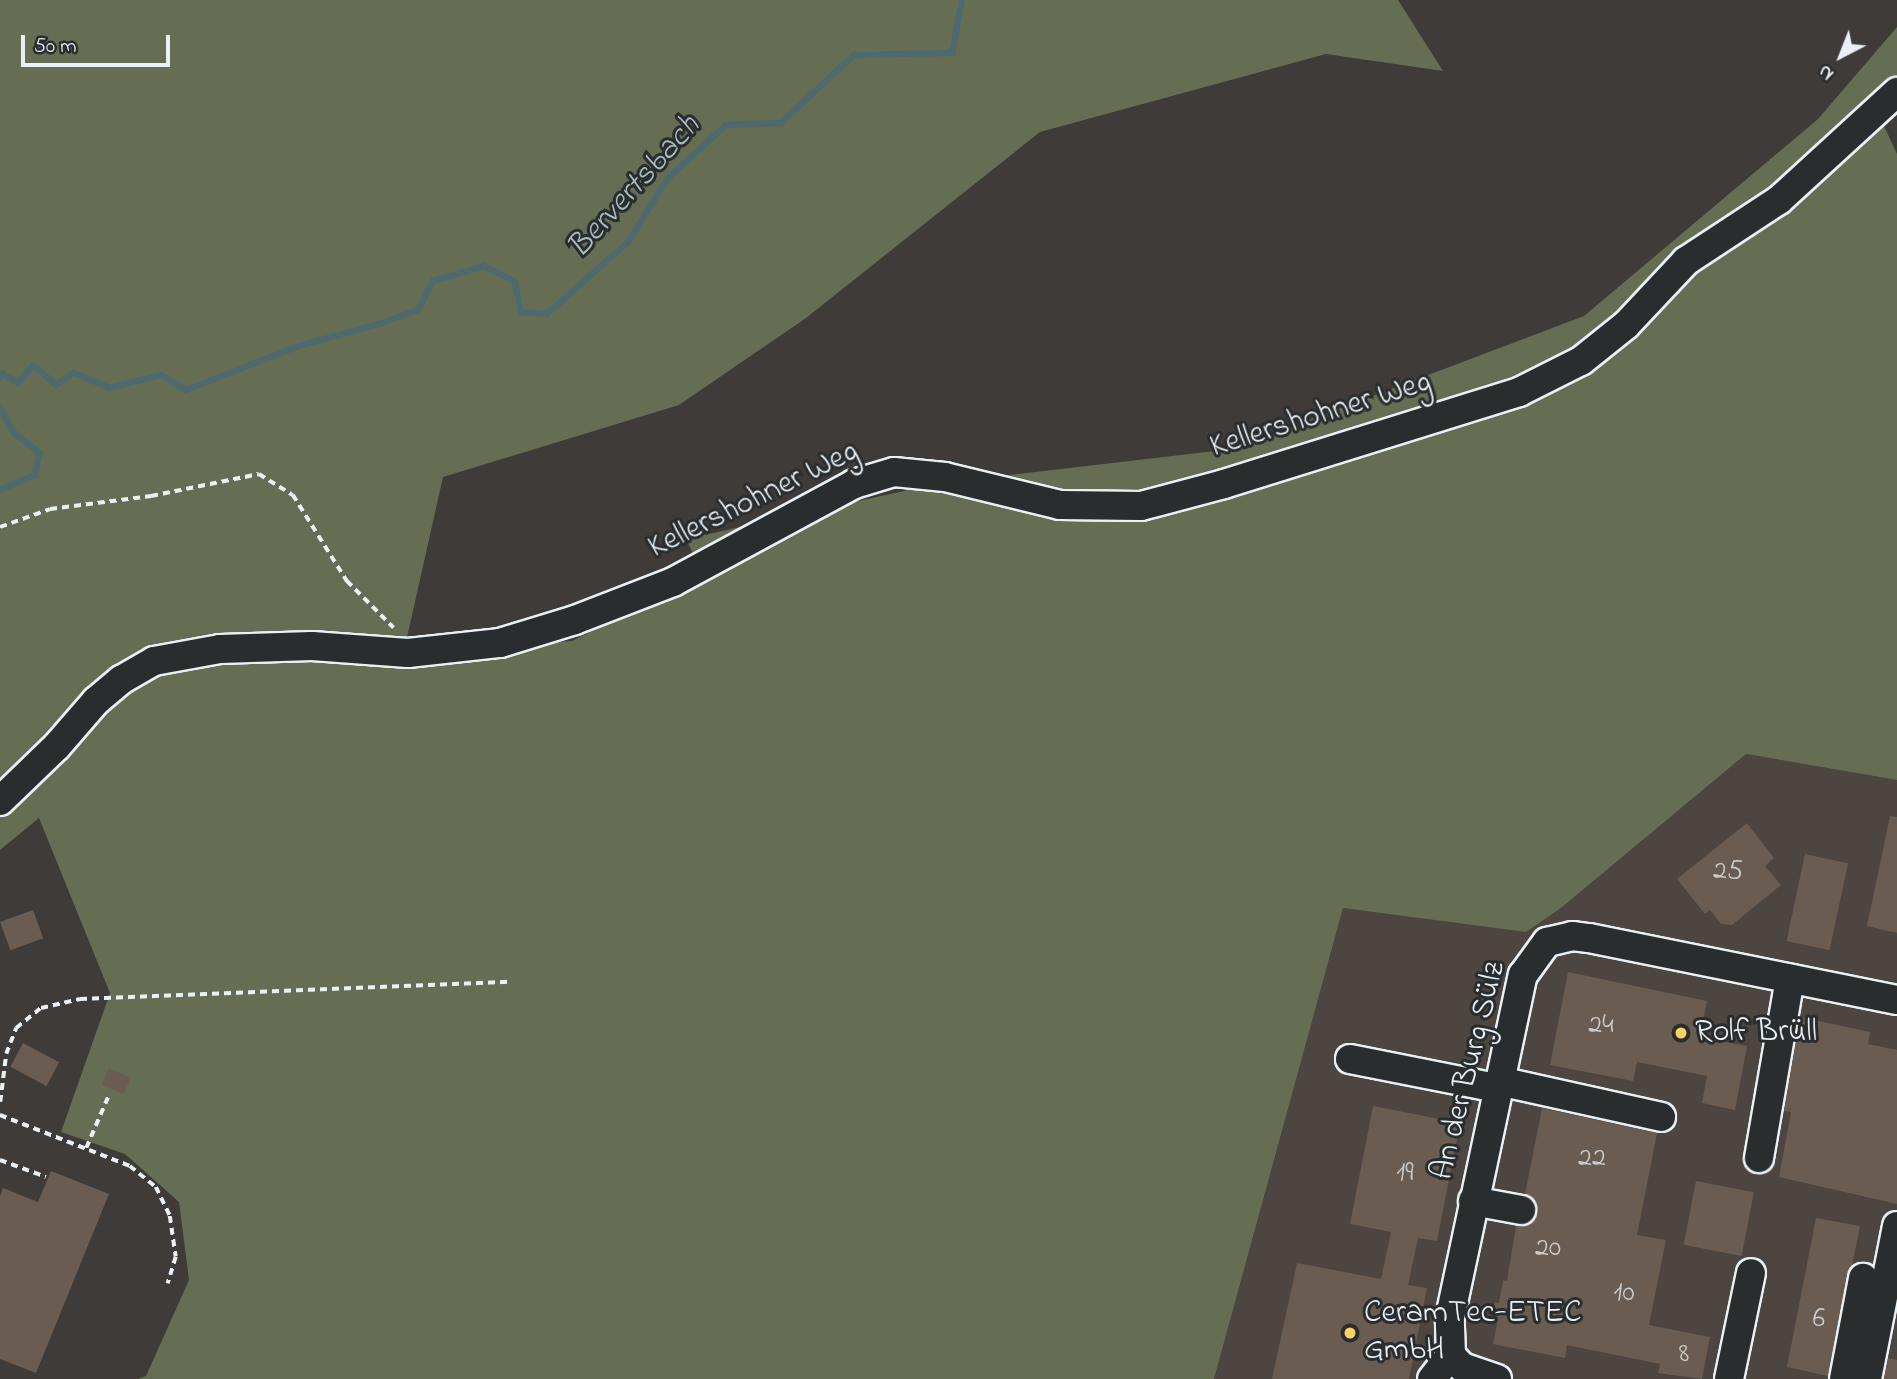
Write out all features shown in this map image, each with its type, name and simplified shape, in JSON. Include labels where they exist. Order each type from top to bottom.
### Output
[{"type":"street","name":"Kellershohner Weg","points":[[0,801],[57,746],[96,701],[121,680],[155,661],[220,649],[312,646],[408,653],[500,643],[575,620],[673,582],[854,484],[894,472],[944,477],[1060,505],[1141,506],[1224,484],[1519,392],[1581,361],[1626,325],[1686,261],[1779,200],[1894,106]]},
{"type":"street","name":"An der Burg Sülz","points":[[1451,1355],[1450,1317],[1523,975],[1546,942],[1572,936],[1589,938],[1897,1000]]},
{"type":"street","points":[[1759,1158],[1790,979]]},
{"type":"street","points":[[1350,1059],[1661,1116]]},
{"type":"street","points":[[1473,1201],[1521,1210]]},
{"type":"street","points":[[1867,1379],[1897,1226]]},
{"type":"street","points":[[1728,1379],[1751,1273]]},
{"type":"street","points":[[1844,1379],[1863,1278]]},
{"type":"street","points":[[1432,1379],[1451,1355],[1462,1367],[1497,1379]]},
{"type":"path","points":[[0,527],[50,509],[151,496],[259,474],[293,495],[347,581],[391,623],[408,653]]},
{"type":"path","points":[[0,1102],[6,1054],[16,1028],[41,1008],[80,999],[510,982]]},
{"type":"path","points":[[86,1149],[108,1097]]},
{"type":"path","points":[[0,1115],[130,1166],[156,1187],[170,1216],[176,1257],[168,1284]]},
{"type":"path","points":[[0,1160],[46,1177]]},
{"type":"shaded area","points":[[1746,754],[1897,780],[1897,1379],[1214,1379],[1343,908],[1526,932],[1561,908]]},
{"type":"green space","points":[[0,0],[1398,0],[1443,71],[1326,54],[1040,132],[806,318],[679,405],[443,477],[404,651],[572,641],[703,575],[686,539],[940,483],[1232,449],[1584,316],[1818,119],[1897,27],[1897,87],[1877,111],[1897,154],[1897,780],[1746,754],[1561,908],[1526,932],[1343,908],[1214,1379],[138,1379],[146,1376],[189,1280],[179,1202],[125,1154],[61,1132],[110,993],[39,818],[0,850]]},
{"type":"building","points":[[1890,816],[1897,817],[1897,933],[1867,926]]},
{"type":"building","points":[[1747,823],[1774,858],[1765,866],[1781,885],[1732,925],[1721,924],[1710,910],[1705,914],[1677,879]]},
{"type":"building","points":[[1805,854],[1848,863],[1830,950],[1786,941]]},
{"type":"building","points":[[33,910],[43,938],[10,950],[0,922]]},
{"type":"building","points":[[1568,972],[1707,1001],[1700,1037],[1747,1046],[1735,1110],[1702,1103],[1707,1076],[1637,1062],[1633,1081],[1550,1065]]},
{"type":"building","points":[[1800,1017],[1870,1032],[1868,1044],[1897,1050],[1897,1204],[1779,1177],[1791,1112],[1784,1111]]},
{"type":"building","points":[[23,1043],[59,1062],[47,1086],[10,1067]]},
{"type":"building","points":[[109,1068],[131,1078],[124,1094],[102,1084]]},
{"type":"building","points":[[1373,1106],[1460,1123],[1437,1241],[1418,1238],[1408,1285],[1427,1288],[1409,1379],[1272,1379],[1297,1263],[1381,1279],[1391,1232],[1350,1224]]},
{"type":"building","points":[[1542,1108],[1657,1133],[1637,1235],[1666,1240],[1649,1325],[1710,1337],[1702,1379],[1658,1373],[1660,1364],[1567,1345],[1565,1358],[1493,1344],[1498,1319],[1492,1318],[1495,1302],[1499,1303],[1503,1280],[1507,1281],[1516,1226],[1527,1225],[1537,1214],[1536,1204],[1525,1194]]},
{"type":"building","points":[[51,1171],[109,1194],[36,1373],[0,1359],[0,1196],[3,1188],[38,1202]]},
{"type":"building","points":[[1696,1181],[1754,1192],[1742,1256],[1684,1245]]},
{"type":"building","points":[[1816,1218],[1860,1226],[1852,1266],[1847,1275],[1828,1376],[1787,1367]]},
{"type":"building","points":[[1888,1358],[1897,1360],[1897,1379],[1884,1379]]},
{"type":"waterway","name":"Bervertsbach","points":[[0,378],[3,374],[18,383],[33,365],[56,385],[74,373],[109,388],[161,375],[186,390],[299,346],[418,310],[433,281],[484,266],[515,282],[521,312],[547,314],[628,242],[668,178],[726,125],[781,123],[854,55],[952,53],[962,0]]},
{"type":"waterway","name":"Bervertsbach","points":[[0,408],[15,434],[40,453],[35,475],[0,490]]},
{"type":"place","name":"Rolf Brüll","points":[[1681,1033]]},
{"type":"place","name":"CeramTec-ETEC GmbH","points":[[1350,1333]]}]
